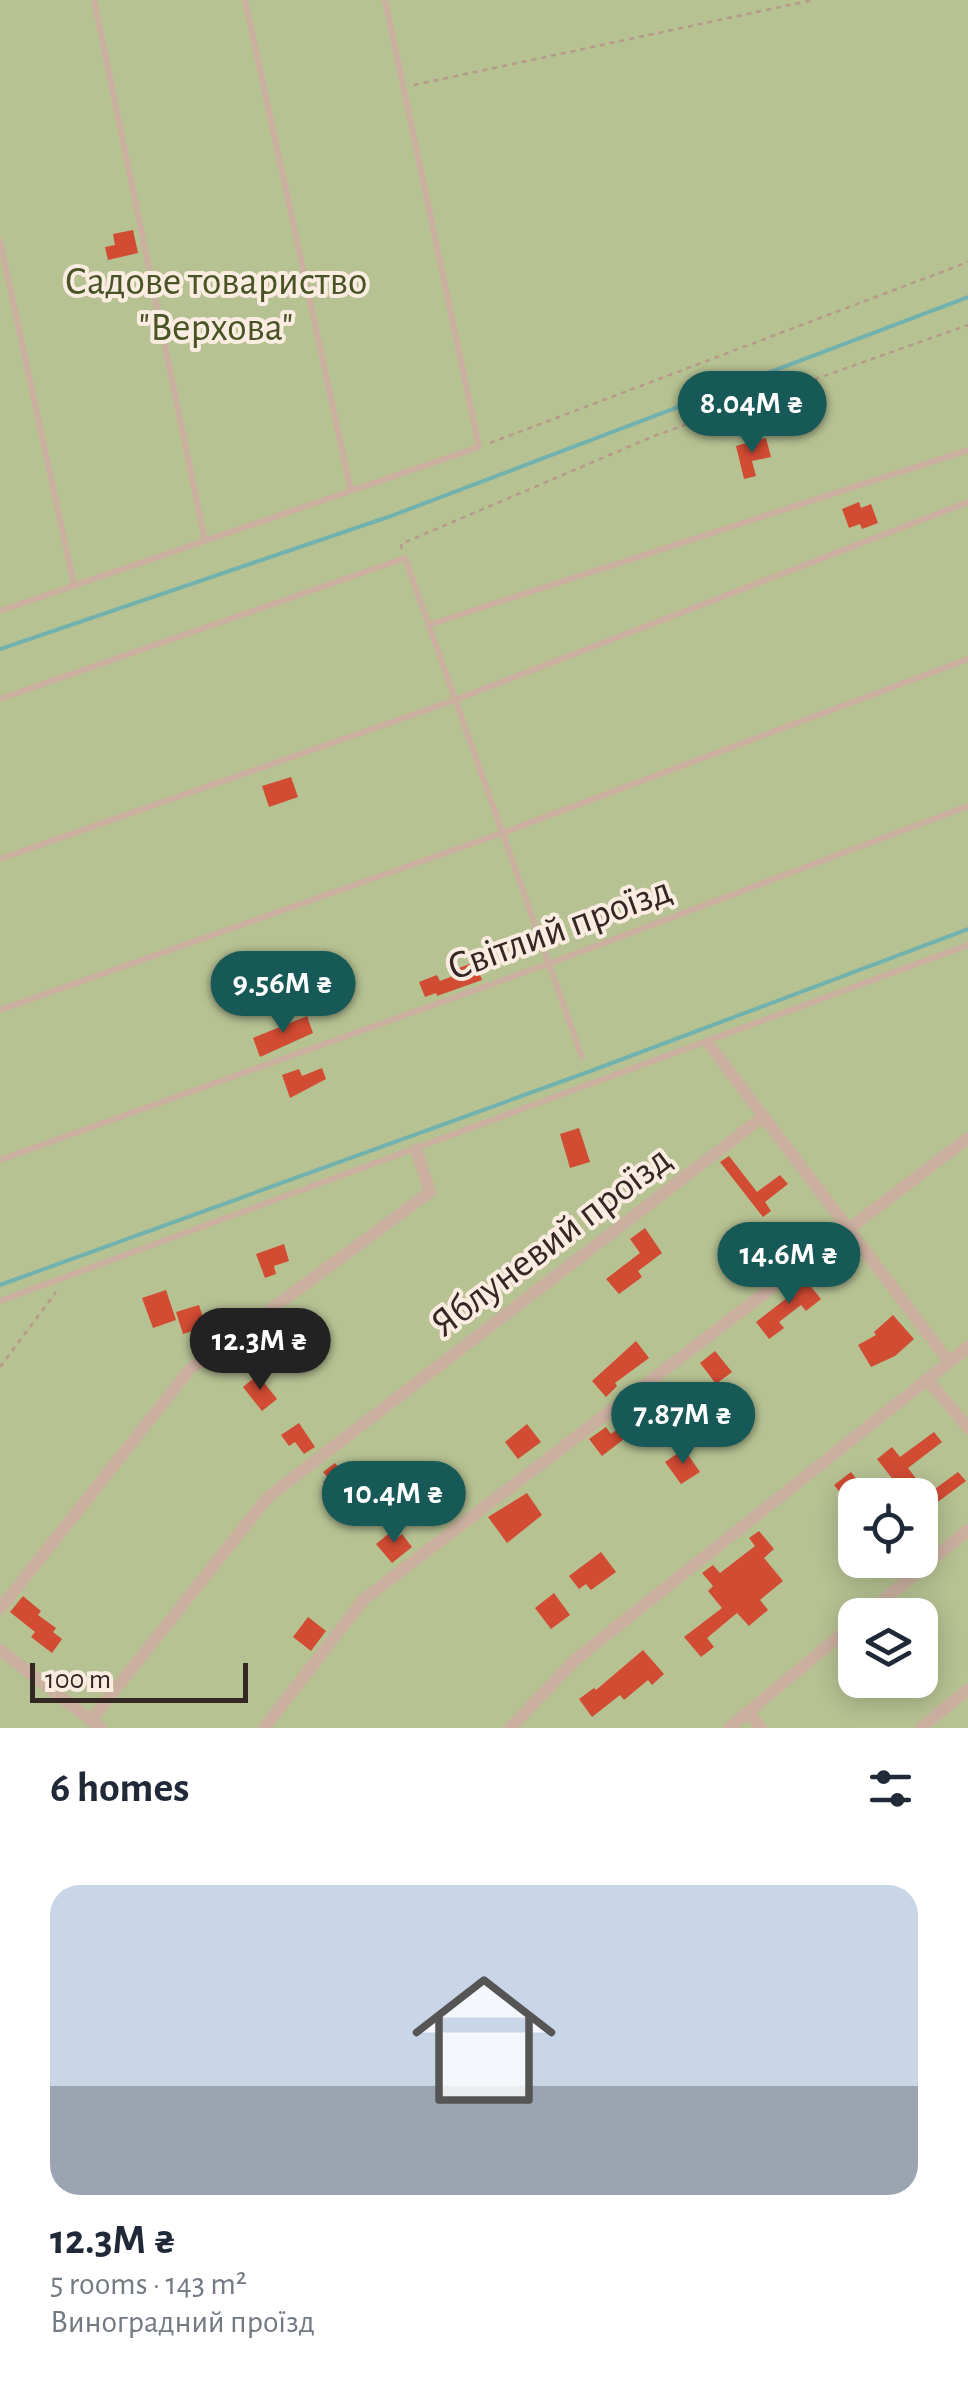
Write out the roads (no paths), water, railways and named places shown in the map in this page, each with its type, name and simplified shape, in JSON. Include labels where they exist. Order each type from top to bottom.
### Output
[{"type":"street","points":[[708,1042],[949,1362]]},
{"type":"street","name":"Яблуневий проїзд","points":[[96,1724],[268,1497],[764,1116]]},
{"type":"street","points":[[264,1728],[364,1598],[968,1138]]},
{"type":"street","points":[[0,1609],[190,1370],[430,1192],[416,1149]]},
{"type":"street","points":[[510,1728],[576,1660],[968,1347]]},
{"type":"street","points":[[927,1379],[968,1428]]},
{"type":"street","points":[[886,1598],[968,1530]]},
{"type":"street","points":[[729,1728],[838,1637]]},
{"type":"street","points":[[0,1650],[96,1724]]},
{"type":"street","points":[[921,1728],[968,1689]]},
{"type":"street","points":[[748,1712],[762,1728]]},
{"type":"lane","points":[[94,0],[206,540]]},
{"type":"lane","points":[[245,0],[352,491]]},
{"type":"lane","points":[[0,610],[479,447],[385,0]]},
{"type":"lane","points":[[0,241],[74,585]]},
{"type":"lane","points":[[428,625],[968,450]]},
{"type":"lane","points":[[0,858],[454,700],[968,502]]},
{"type":"lane","points":[[0,700],[405,558],[582,1058]]},
{"type":"lane","points":[[0,1010],[502,833],[968,659]]},
{"type":"lane","name":"Світлий проїзд","points":[[0,1160],[548,964],[968,806]]},
{"type":"lane","points":[[0,1301],[968,945]]},
{"type":"waterway","points":[[0,649],[391,516],[968,297]]},
{"type":"waterway","points":[[0,1285],[588,1072],[968,929]]},
{"type":"park label","name":"Садове товариство \"Верхова\"","points":[[216,303]]}]
